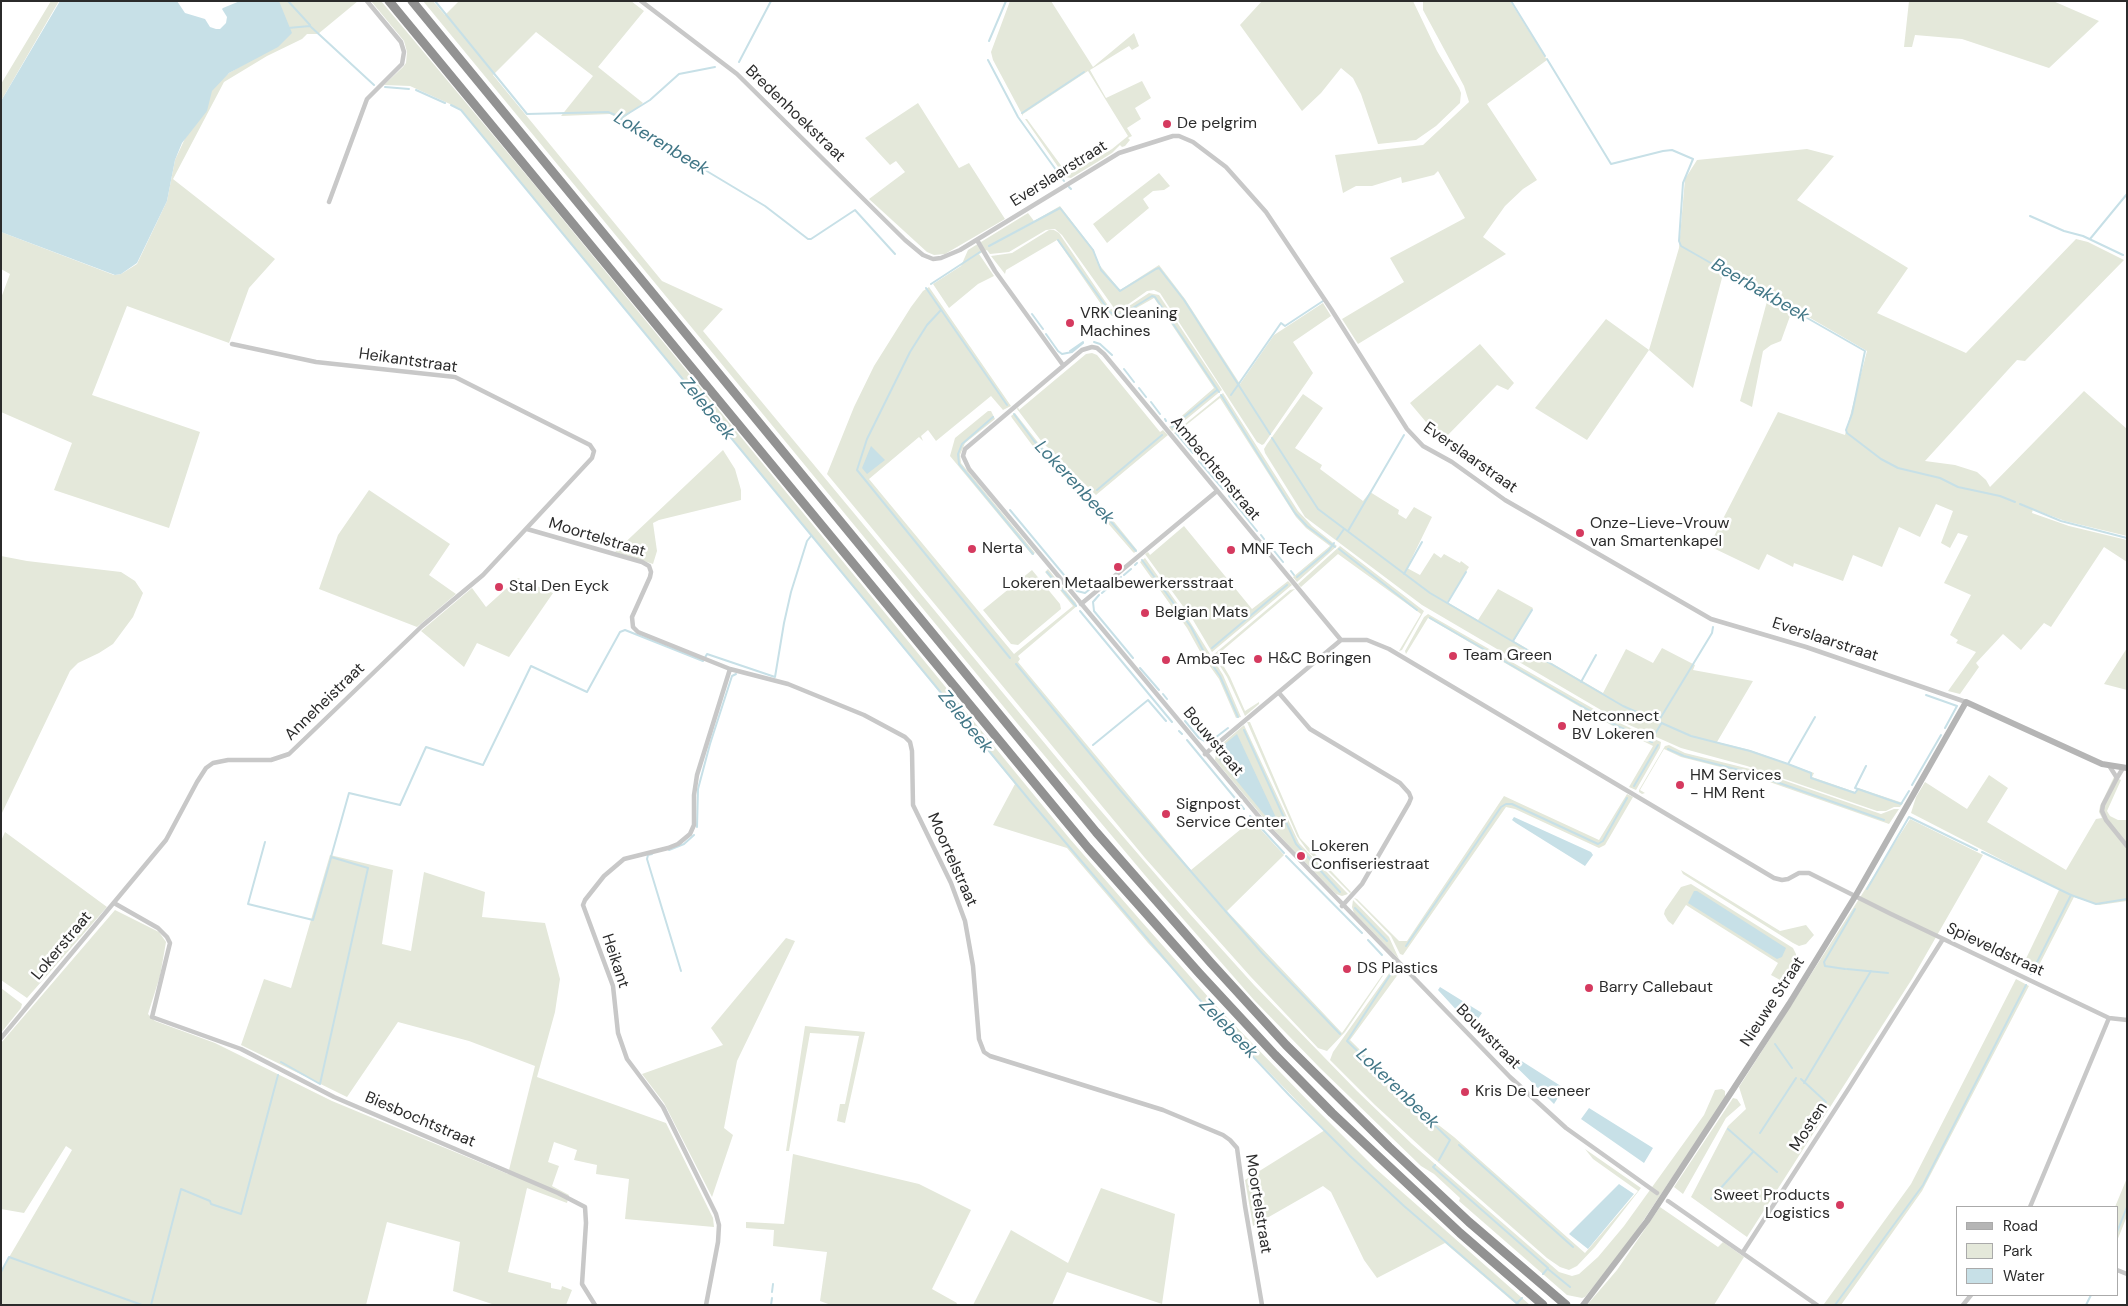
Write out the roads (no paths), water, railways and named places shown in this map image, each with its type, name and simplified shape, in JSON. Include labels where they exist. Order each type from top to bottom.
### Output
[{"type":"highway","points":[[389,1],[1088,848],[1200,973],[1326,1106],[1446,1220],[1543,1305]]},
{"type":"highway","points":[[412,1],[1089,825],[1210,963],[1286,1044],[1389,1147],[1470,1222],[1566,1305]]},
{"type":"street","points":[[329,202],[367,99],[402,64],[404,52],[401,42],[367,1]]},
{"type":"street","name":"Bredenhoekstraat","points":[[642,1],[737,74],[923,255]]},
{"type":"street","name":"Everslaarstraat","points":[[923,255],[933,259],[940,258],[977,240],[1113,156],[1173,136],[1185,138],[1212,155],[1226,167],[1262,207],[1331,309],[1407,429],[1423,446],[1452,462],[1505,500],[1711,619],[1806,647],[1966,702],[2110,767],[2125,768]]},
{"type":"street","points":[[977,240],[994,266],[995,271],[1063,365]]},
{"type":"street","name":"Heikantstraat","points":[[232,344],[316,362],[455,378],[590,445],[594,451]]},
{"type":"street","name":"Ambachtenstraat","points":[[1063,365],[1087,348],[1092,347],[1101,351],[1341,640]]},
{"type":"street","name":"Bouwstraat","points":[[1063,365],[969,445],[963,456],[969,469],[1205,754],[1266,825],[1342,906],[1510,1077],[1566,1128],[1657,1193]]},
{"type":"street","name":"Anneheistraat","points":[[114,903],[166,840],[206,768],[213,763],[228,760],[270,760],[289,754],[422,626],[483,575],[592,458],[594,451]]},
{"type":"street","points":[[1081,604],[1217,491]]},
{"type":"street","name":"Moortelstraat","points":[[527,529],[646,564],[651,572],[632,617],[633,627],[638,632],[730,668],[788,684],[864,716],[906,737],[910,742],[912,751],[913,805],[950,883],[965,921],[973,966],[979,1039],[984,1052],[1163,1110],[1223,1135],[1230,1140],[1237,1148],[1262,1305]]},
{"type":"street","points":[[1205,754],[1341,640],[1367,640],[1390,649],[1774,878],[1782,880],[1799,873],[1809,873],[1856,895]]},
{"type":"street","name":"Heikant","points":[[706,1305],[718,1242],[719,1225],[716,1214],[662,1107],[627,1059],[618,1033],[613,986],[583,905],[598,884],[615,865],[624,859],[668,848],[678,844],[690,834],[694,825],[694,795],[697,775],[730,668]]},
{"type":"street","points":[[1279,693],[1310,729],[1400,783],[1411,798],[1362,884],[1342,906]]},
{"type":"street","name":"Nieuwe Straat","points":[[1584,1305],[1667,1191],[1789,1004],[1856,895],[1966,702]]},
{"type":"street","points":[[2110,767],[2117,778]]},
{"type":"street","points":[[2125,768],[2117,778],[2103,805],[2102,811],[2106,820],[2127,846]]},
{"type":"street","name":"Spieveldstraat","points":[[1856,895],[1942,939],[2109,1018],[2127,1020]]},
{"type":"street","name":"Lokerstraat","points":[[1,1038],[114,903]]},
{"type":"street","name":"Biesbochtstraat","points":[[114,903],[158,928],[167,936],[170,943],[152,1017],[241,1049],[334,1097],[585,1207],[582,1284],[596,1305]]},
{"type":"street","name":"Mosten","points":[[1743,1252],[1942,939]]},
{"type":"street","points":[[2030,1206],[2109,1018]]},
{"type":"street","points":[[1668,1200],[1817,1305]]},
{"type":"water","points":[[60,1],[177,1],[185,13],[205,19],[210,27],[220,29],[226,23],[227,17],[223,8],[240,1],[279,1],[292,33],[278,47],[229,73],[212,91],[207,111],[182,143],[175,160],[167,201],[137,263],[121,274],[115,275],[1,232],[1,101]]},
{"type":"water","points":[[871,446],[885,460],[867,474],[862,468]]},
{"type":"water","points":[[1237,734],[1278,825],[1275,825],[1263,813],[1219,759],[1217,754],[1221,747]]},
{"type":"water","points":[[1514,817],[1591,852],[1593,855],[1585,866],[1516,823],[1512,820]]},
{"type":"water","points":[[1694,891],[1697,891],[1786,948],[1782,957],[1777,959],[1688,903]]},
{"type":"water","points":[[1440,987],[1482,1013],[1472,1027],[1438,990]]},
{"type":"water","points":[[1498,1046],[1564,1088],[1554,1104],[1497,1048]]},
{"type":"water","points":[[1589,1108],[1653,1148],[1644,1163],[1581,1119]]},
{"type":"water","points":[[1619,1184],[1634,1194],[1588,1249],[1569,1234]]},
{"type":"waterway","name":"Zelebeek","points":[[288,1],[310,25]]},
{"type":"waterway","name":"Lokerenbeek","points":[[435,1],[527,114],[608,112],[618,116],[765,206],[808,239],[811,239],[855,210],[895,254]]},
{"type":"waterway","points":[[739,62],[771,1]]},
{"type":"waterway","name":"Lokerenbeek","points":[[989,41],[1006,1]]},
{"type":"waterway","name":"Beerbakbeek","points":[[1511,1],[1545,56]]},
{"type":"waterway","name":"Zelebeek","points":[[288,28],[310,26],[374,85]]},
{"type":"waterway","name":"Beerbakbeek","points":[[1547,59],[1611,164],[1672,150],[1693,159],[1683,183],[1679,241],[1681,246],[1865,351],[1852,414],[1846,430],[1847,433],[1881,459],[1898,468],[1940,478],[1958,487],[2000,496],[2015,502]]},
{"type":"waterway","name":"Lokerenbeek","points":[[988,60],[1018,117],[1064,181]]},
{"type":"waterway","points":[[621,118],[650,100],[679,74],[715,67]]},
{"type":"waterway","points":[[1022,113],[1084,72]]},
{"type":"waterway","name":"Zelebeek","points":[[385,87],[409,89]]},
{"type":"waterway","name":"Zelebeek","points":[[416,90],[445,103]]},
{"type":"waterway","name":"Zelebeek","points":[[451,105],[461,110],[1031,802],[1198,998],[1289,1095],[1350,1156],[1404,1206],[1519,1305]]},
{"type":"waterway","points":[[2090,239],[2127,194]]},
{"type":"waterway","points":[[989,246],[1060,208],[1093,250],[1101,270],[1120,291],[1159,268],[1184,300],[1270,434]]},
{"type":"waterway","points":[[2030,216],[2064,231],[2083,236],[2123,255]]},
{"type":"waterway","points":[[1058,240],[1114,315],[1123,314],[1152,296],[1155,297],[1219,392]]},
{"type":"waterway","points":[[931,284],[980,252]]},
{"type":"waterway","name":"Lokerenbeek","points":[[926,288],[1007,405]]},
{"type":"waterway","points":[[1231,395],[1281,323],[1285,326],[1323,301]]},
{"type":"waterway","points":[[941,310],[927,325],[910,352],[867,439],[857,470],[1010,658]]},
{"type":"waterway","points":[[1032,314],[1043,329]]},
{"type":"waterway","points":[[1046,334],[1062,354],[1072,352],[1083,343]]},
{"type":"waterway","points":[[1070,351],[1083,342]]},
{"type":"waterway","points":[[1094,342],[1100,344],[1112,355]]},
{"type":"waterway","points":[[1124,369],[1134,382]]},
{"type":"waterway","points":[[1139,388],[1146,397]]},
{"type":"waterway","points":[[1172,427],[1217,390]]},
{"type":"waterway","points":[[1221,395],[1295,513],[1307,526],[1335,547]]},
{"type":"waterway","points":[[1151,402],[1160,414]]},
{"type":"waterway","name":"Lokerenbeek","points":[[1014,414],[1034,441],[1089,496],[1136,551]]},
{"type":"waterway","points":[[993,417],[962,444],[958,454],[959,464],[1033,554]]},
{"type":"waterway","points":[[1176,433],[1193,453]]},
{"type":"waterway","points":[[1097,490],[1162,435]]},
{"type":"waterway","points":[[1348,531],[1404,435]]},
{"type":"waterway","points":[[1272,438],[1318,509],[1430,593],[1623,706],[1691,736],[1750,751],[1788,764],[1811,773],[1811,778],[1855,793],[1858,789],[1901,804],[1909,791]]},
{"type":"waterway","points":[[1199,461],[1223,489]]},
{"type":"waterway","points":[[1229,496],[1257,531]]},
{"type":"waterway","name":"Beerbakbeek","points":[[2020,504],[2061,521],[2127,538]]},
{"type":"waterway","points":[[1010,510],[1069,581]]},
{"type":"waterway","points":[[1337,539],[1344,529]]},
{"type":"waterway","points":[[1261,535],[1264,539]]},
{"type":"waterway","points":[[281,1062],[320,1084],[368,868],[331,857],[349,793],[400,805],[426,747],[483,765],[531,666],[587,692],[620,632],[625,630],[703,661],[707,654],[775,677],[791,592],[807,541],[811,536]]},
{"type":"waterway","points":[[1404,574],[1422,542]]},
{"type":"waterway","points":[[1297,577],[1329,550],[1334,543]]},
{"type":"waterway","points":[[1271,547],[1283,562]]},
{"type":"waterway","points":[[1339,549],[1417,610]]},
{"type":"waterway","name":"Lokerenbeek","points":[[1142,560],[1191,627],[1205,654],[1220,676],[1238,717]]},
{"type":"waterway","points":[[1124,575],[1131,569]]},
{"type":"waterway","points":[[1291,571],[1294,575]]},
{"type":"waterway","points":[[1047,572],[1076,606]]},
{"type":"waterway","points":[[1448,602],[1466,572]]},
{"type":"waterway","points":[[1113,584],[1121,577]]},
{"type":"waterway","points":[[1073,587],[1077,591],[1085,593],[1099,582]]},
{"type":"waterway","points":[[1212,648],[1287,585]]},
{"type":"waterway","points":[[1102,593],[1110,586]]},
{"type":"waterway","points":[[1099,595],[1093,602],[1094,611],[1133,658]]},
{"type":"waterway","points":[[1513,641],[1532,610]]},
{"type":"waterway","points":[[1080,611],[1172,722]]},
{"type":"waterway","points":[[1430,618],[1611,723],[1652,742],[1653,739]]},
{"type":"waterway","points":[[1658,722],[1712,633],[1713,627]]},
{"type":"waterway","points":[[1581,682],[1596,655]]},
{"type":"waterway","points":[[1016,664],[1120,790],[1262,953],[1340,1034]]},
{"type":"waterway","points":[[1140,668],[1159,690]]},
{"type":"waterway","points":[[697,827],[698,789],[732,676],[736,674]]},
{"type":"waterway","points":[[1163,694],[1167,699]]},
{"type":"waterway","points":[[1926,695],[1957,706],[1945,728]]},
{"type":"waterway","points":[[1093,745],[1148,700],[1166,721]]},
{"type":"waterway","points":[[1788,764],[1815,717]]},
{"type":"waterway","points":[[1185,721],[1199,738],[1206,742],[1211,741],[1228,728]]},
{"type":"waterway","points":[[1655,734],[1661,724]]},
{"type":"waterway","name":"Lokerenbeek","points":[[1244,730],[1296,844],[1340,892]]},
{"type":"waterway","points":[[1179,731],[1182,734]]},
{"type":"waterway","points":[[1912,785],[1941,735]]},
{"type":"waterway","points":[[1187,740],[1244,809]]},
{"type":"waterway","points":[[1634,786],[1658,745]]},
{"type":"waterway","points":[[1668,749],[1684,756],[1751,773],[1884,820]]},
{"type":"waterway","points":[[1858,789],[1855,788],[1866,766]]},
{"type":"waterway","points":[[1406,946],[1501,807],[1506,804],[1512,804],[1598,844],[1603,841],[1627,798]]},
{"type":"waterway","points":[[1250,816],[1284,853]]},
{"type":"waterway","points":[[1867,889],[1909,817],[1977,850]]},
{"type":"waterway","points":[[669,850],[684,844],[694,835]]},
{"type":"waterway","points":[[265,842],[248,904],[313,920],[331,858]]},
{"type":"waterway","points":[[1982,852],[2071,895]]},
{"type":"waterway","points":[[652,854],[648,855],[647,859],[681,971]]},
{"type":"waterway","points":[[1286,856],[1362,933]]},
{"type":"waterway","points":[[2031,974],[2071,895],[2096,904],[2127,899]]},
{"type":"waterway","name":"Lokerenbeek","points":[[1355,908],[1387,941]]},
{"type":"waterway","points":[[1845,969],[1825,966],[1824,962],[1855,909]]},
{"type":"waterway","points":[[1368,940],[1382,955]]},
{"type":"waterway","name":"Lokerenbeek","points":[[1394,969],[1347,1041],[1450,1140],[1439,1160]]},
{"type":"waterway","points":[[1847,969],[1888,973]]},
{"type":"waterway","points":[[1804,1083],[1871,971]]},
{"type":"waterway","points":[[1835,1305],[1923,1185],[2026,985]]},
{"type":"waterway","points":[[1775,1044],[1792,1068]]},
{"type":"waterway","points":[[151,1305],[181,1189],[210,1201],[211,1204],[241,1214],[278,1075]]},
{"type":"waterway","points":[[1760,1133],[1796,1078]]},
{"type":"waterway","points":[[1801,1079],[1826,1102]]},
{"type":"waterway","points":[[1728,1129],[1777,1172]]},
{"type":"waterway","points":[[1459,1145],[1573,1247]]},
{"type":"waterway","points":[[1711,1199],[1753,1152]]},
{"type":"waterway","name":"Lokerenbeek","points":[[1435,1165],[1433,1167],[1548,1268],[1543,1274]]},
{"type":"waterway","points":[[2118,1230],[2127,1207]]},
{"type":"waterway","points":[[1,1272],[9,1257],[142,1305]]},
{"type":"waterway","points":[[1548,1269],[1570,1287]]},
{"type":"waterway","points":[[772,1292],[773,1284]]},
{"type":"waterway","points":[[2086,1305],[2090,1296]]},
{"type":"waterway","points":[[771,1305],[772,1298]]},
{"type":"waterway","name":"Lokerenbeek","points":[[1517,1303],[1522,1298]]},
{"type":"place","name":"De pelgrim","points":[[1167,124]]},
{"type":"place","name":"VRK Cleaning Machines","points":[[1070,323]]},
{"type":"place","name":"Onze-Lieve-Vrouw van Smartenkapel","points":[[1580,533]]},
{"type":"place","name":"Nerta","points":[[972,549]]},
{"type":"place","name":"MNF Tech","points":[[1231,550]]},
{"type":"place","name":"Lokeren Metaalbewerkersstraat","points":[[1118,567]]},
{"type":"place","name":"Stal Den Eyck","points":[[499,587]]},
{"type":"place","name":"Belgian Mats","points":[[1145,613]]},
{"type":"place","name":"Team Green","points":[[1453,656]]},
{"type":"place","name":"H&C Boringen","points":[[1258,659]]},
{"type":"place","name":"AmbaTec","points":[[1166,660]]},
{"type":"place","name":"Netconnect BV Lokeren","points":[[1562,726]]},
{"type":"place","name":"HM Services - HM Rent","points":[[1680,785]]},
{"type":"place","name":"Signpost Service Center","points":[[1166,814]]},
{"type":"place","name":"Lokeren Confiseriestraat","points":[[1301,856]]},
{"type":"place","name":"DS Plastics","points":[[1347,969]]},
{"type":"place","name":"Barry Callebaut","points":[[1589,988]]},
{"type":"place","name":"Kris De Leeneer","points":[[1465,1092]]},
{"type":"place","name":"Sweet Products Logistics","points":[[1840,1205]]}]
